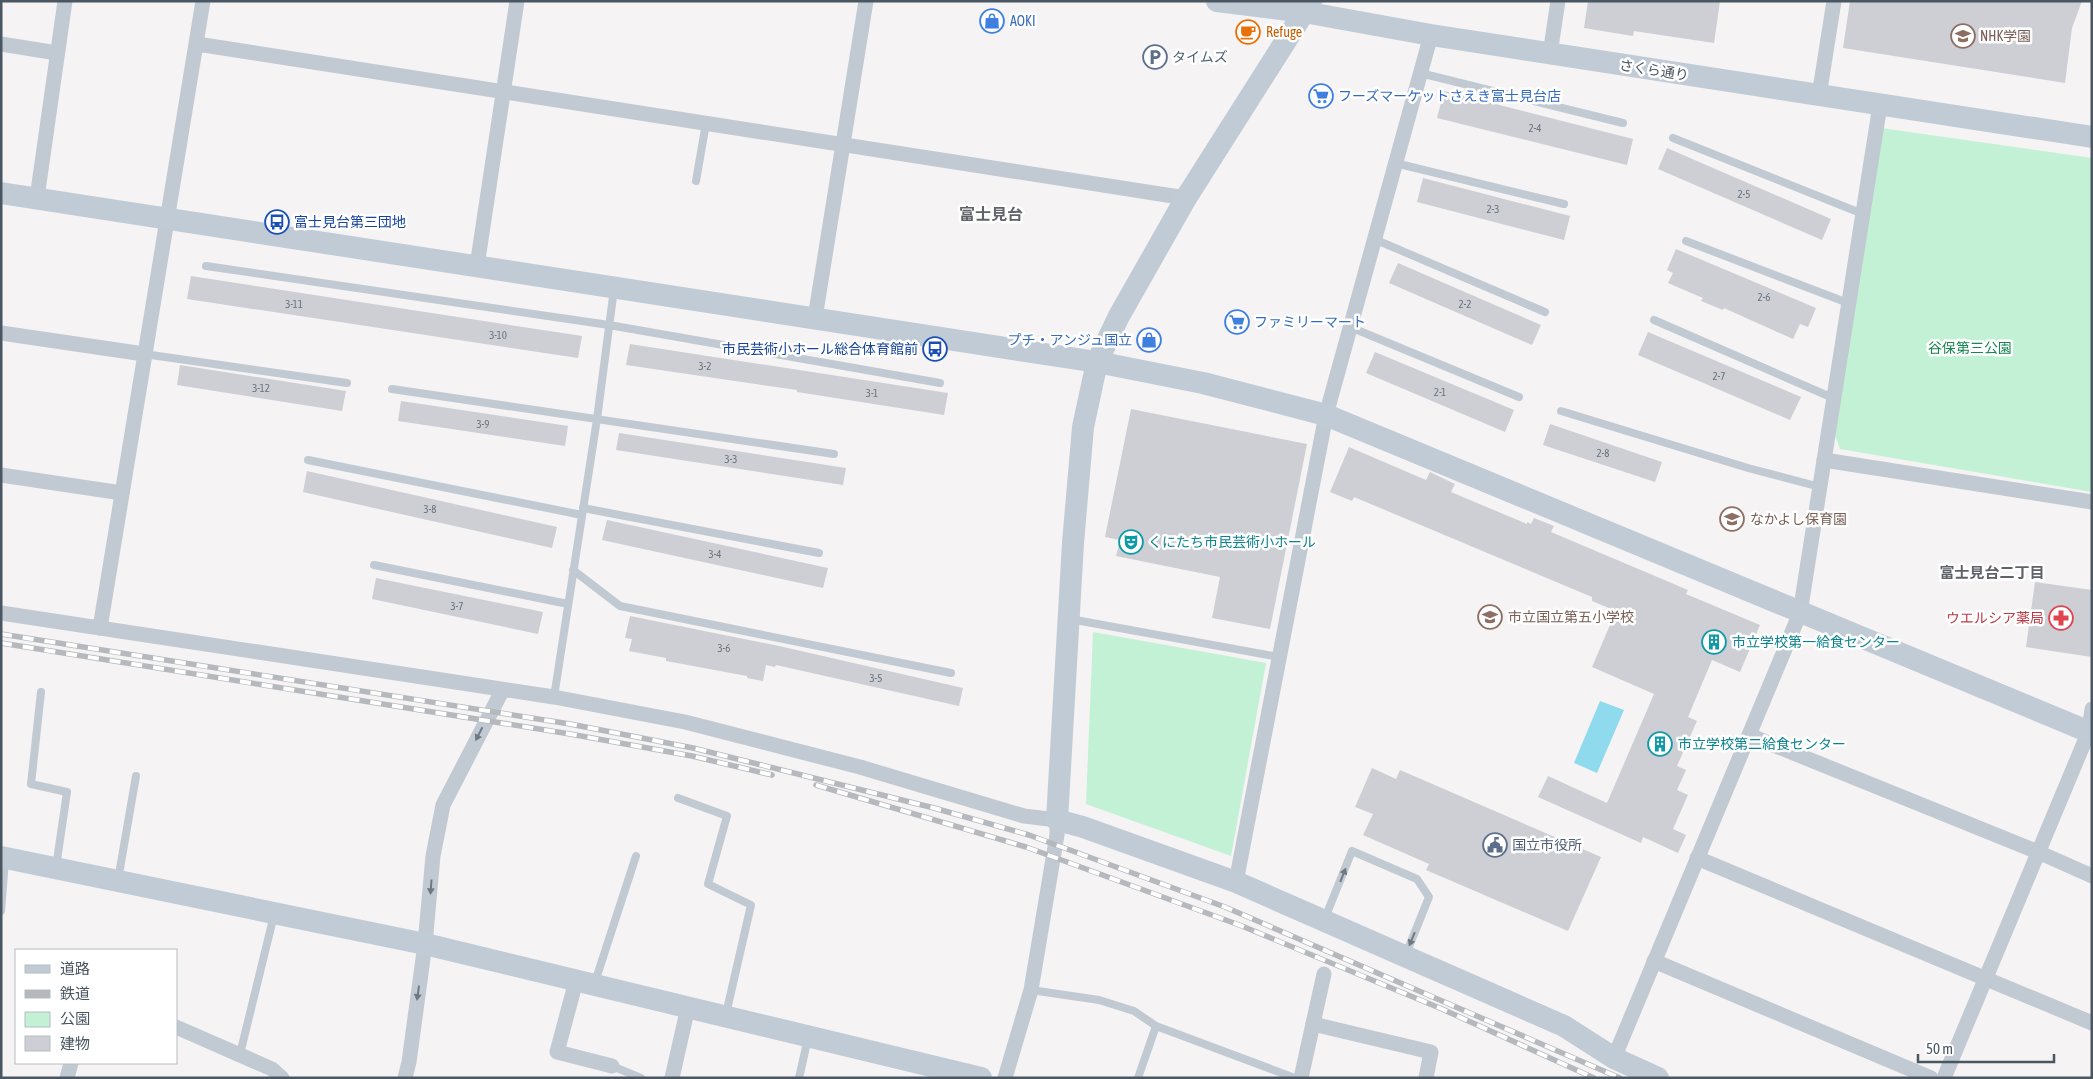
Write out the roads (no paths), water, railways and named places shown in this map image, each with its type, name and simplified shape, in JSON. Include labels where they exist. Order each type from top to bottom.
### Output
[{"type":"street","points":[[37,198],[65,1]]},
{"type":"street","points":[[100,628],[203,1]]},
{"type":"street","points":[[477,266],[517,1]]},
{"type":"street","points":[[815,318],[866,1]]},
{"type":"street","name":"さくら通り","points":[[1217,1],[1307,7],[1431,35],[2092,137]]},
{"type":"street","points":[[1550,54],[1558,1]]},
{"type":"street","points":[[1819,96],[1834,1]]},
{"type":"street","points":[[1005,1078],[1032,990],[1057,835],[1073,543],[1084,427],[1097,362],[1118,316],[1186,198],[1307,7]]},
{"type":"street","points":[[1236,882],[1326,415],[1431,35]]},
{"type":"street","points":[[1,44],[57,53]]},
{"type":"street","points":[[197,44],[1186,198]]},
{"type":"street","points":[[1614,1058],[1800,613],[1880,105]]},
{"type":"street","points":[[1,193],[1097,362],[1203,383],[1326,415],[1800,613],[2091,724],[1944,1078]]},
{"type":"street","points":[[1,333],[144,354]]},
{"type":"street","points":[[1824,460],[2092,502]]},
{"type":"street","points":[[1,474],[122,493]]},
{"type":"street","points":[[1,613],[502,691],[554,697],[685,722],[860,767],[1024,816],[1057,820],[1083,827],[1236,882],[1324,920],[1564,1026],[1614,1058],[1658,1078]]},
{"type":"street","points":[[404,1078],[409,1062],[425,944],[433,856],[443,805],[502,691]]},
{"type":"street","points":[[1749,735],[2038,852],[2092,876]]},
{"type":"street","points":[[3,858],[425,944],[981,1078]]},
{"type":"street","points":[[1697,858],[2092,1023]]},
{"type":"street","points":[[1654,961],[1931,1078]]},
{"type":"street","points":[[1301,1078],[1324,974]]},
{"type":"street","points":[[585,983],[557,1052],[612,1066]]},
{"type":"street","points":[[672,1078],[688,1007]]},
{"type":"street","points":[[1313,1024],[1431,1052],[1426,1078]]},
{"type":"street","points":[[178,1028],[272,1069],[282,1078]]},
{"type":"street","points":[[67,1078],[71,1064]]},
{"type":"lane","points":[[1420,73],[1624,123]]},
{"type":"lane","points":[[696,181],[706,123]]},
{"type":"lane","points":[[1673,138],[1862,214]]},
{"type":"lane","points":[[1395,164],[1564,204]]},
{"type":"lane","points":[[1374,239],[1545,312]]},
{"type":"lane","points":[[1686,241],[1848,303]]},
{"type":"lane","points":[[206,266],[609,325],[940,383]]},
{"type":"lane","points":[[554,697],[597,419],[614,287]]},
{"type":"lane","points":[[1654,320],[1833,398]]},
{"type":"lane","points":[[1350,327],[1519,397]]},
{"type":"lane","points":[[144,354],[347,383]]},
{"type":"lane","points":[[392,389],[834,454]]},
{"type":"lane","points":[[1561,411],[1748,468],[1820,487]]},
{"type":"lane","points":[[308,460],[818,553]]},
{"type":"lane","points":[[374,565],[568,604]]},
{"type":"lane","points":[[573,570],[620,606],[950,673]]},
{"type":"lane","points":[[1068,618],[1279,657]]},
{"type":"lane","points":[[42,692],[31,784],[67,792],[56,868]]},
{"type":"lane","points":[[118,881],[136,776]]},
{"type":"lane","points":[[678,798],[727,816],[708,884],[751,905],[725,1016]]},
{"type":"lane","points":[[1324,920],[1352,851],[1409,876],[1417,880],[1429,897],[1405,956]]},
{"type":"lane","points":[[585,983],[636,856]]},
{"type":"lane","points":[[1,911],[3,858]]},
{"type":"lane","points":[[240,1054],[274,913]]},
{"type":"lane","points":[[1032,990],[1098,1000],[1134,1011],[1156,1026],[1296,1078]]},
{"type":"lane","points":[[1138,1078],[1156,1026]]},
{"type":"lane","points":[[800,1078],[809,1036]]},
{"type":"lane","points":[[612,1066],[641,1078]]},
{"type":"water","points":[[1600,701],[1624,710],[1597,773],[1574,763]]},
{"type":"railway","points":[[1,634],[570,724],[693,748],[934,808],[1029,835],[1225,907],[1620,1078]]},
{"type":"railway","points":[[1,643],[570,734],[692,756],[772,775]]},
{"type":"railway","points":[[816,785],[1026,847],[1242,926],[1442,1009],[1594,1078]]},
{"type":"place","name":"AOKI","points":[[992,21]]},
{"type":"place","name":"Refuge","points":[[1248,32]]},
{"type":"place","name":"NHK学園","points":[[1963,36]]},
{"type":"place","name":"タイムズ","points":[[1155,57]]},
{"type":"place","name":"フーズマーケットさえき富士見台店","points":[[1321,96]]},
{"type":"place","name":"富士見台第三団地","points":[[277,222]]},
{"type":"place","name":"ファミリーマート","points":[[1237,322]]},
{"type":"place","name":"プチ・アンジュ国立","points":[[1149,340]]},
{"type":"place","name":"市民芸術小ホール総合体育館前","points":[[935,349]]},
{"type":"place","name":"なかよし保育園","points":[[1732,519]]},
{"type":"place","name":"くにたち市民芸術小ホール","points":[[1131,542]]},
{"type":"place","name":"市立国立第五小学校","points":[[1490,617]]},
{"type":"place","name":"ウエルシア薬局","points":[[2061,618]]},
{"type":"place","name":"市立学校第一給食センター","points":[[1714,642]]},
{"type":"place","name":"市立学校第二給食センター","points":[[1660,744]]},
{"type":"place","name":"国立市役所","points":[[1495,845]]},
{"type":"district","name":"富士見台","points":[[991,214]]},
{"type":"district","name":"富士見台二丁目","points":[[1992,573]]},
{"type":"park label","name":"谷保第三公園","points":[[1970,348]]}]
